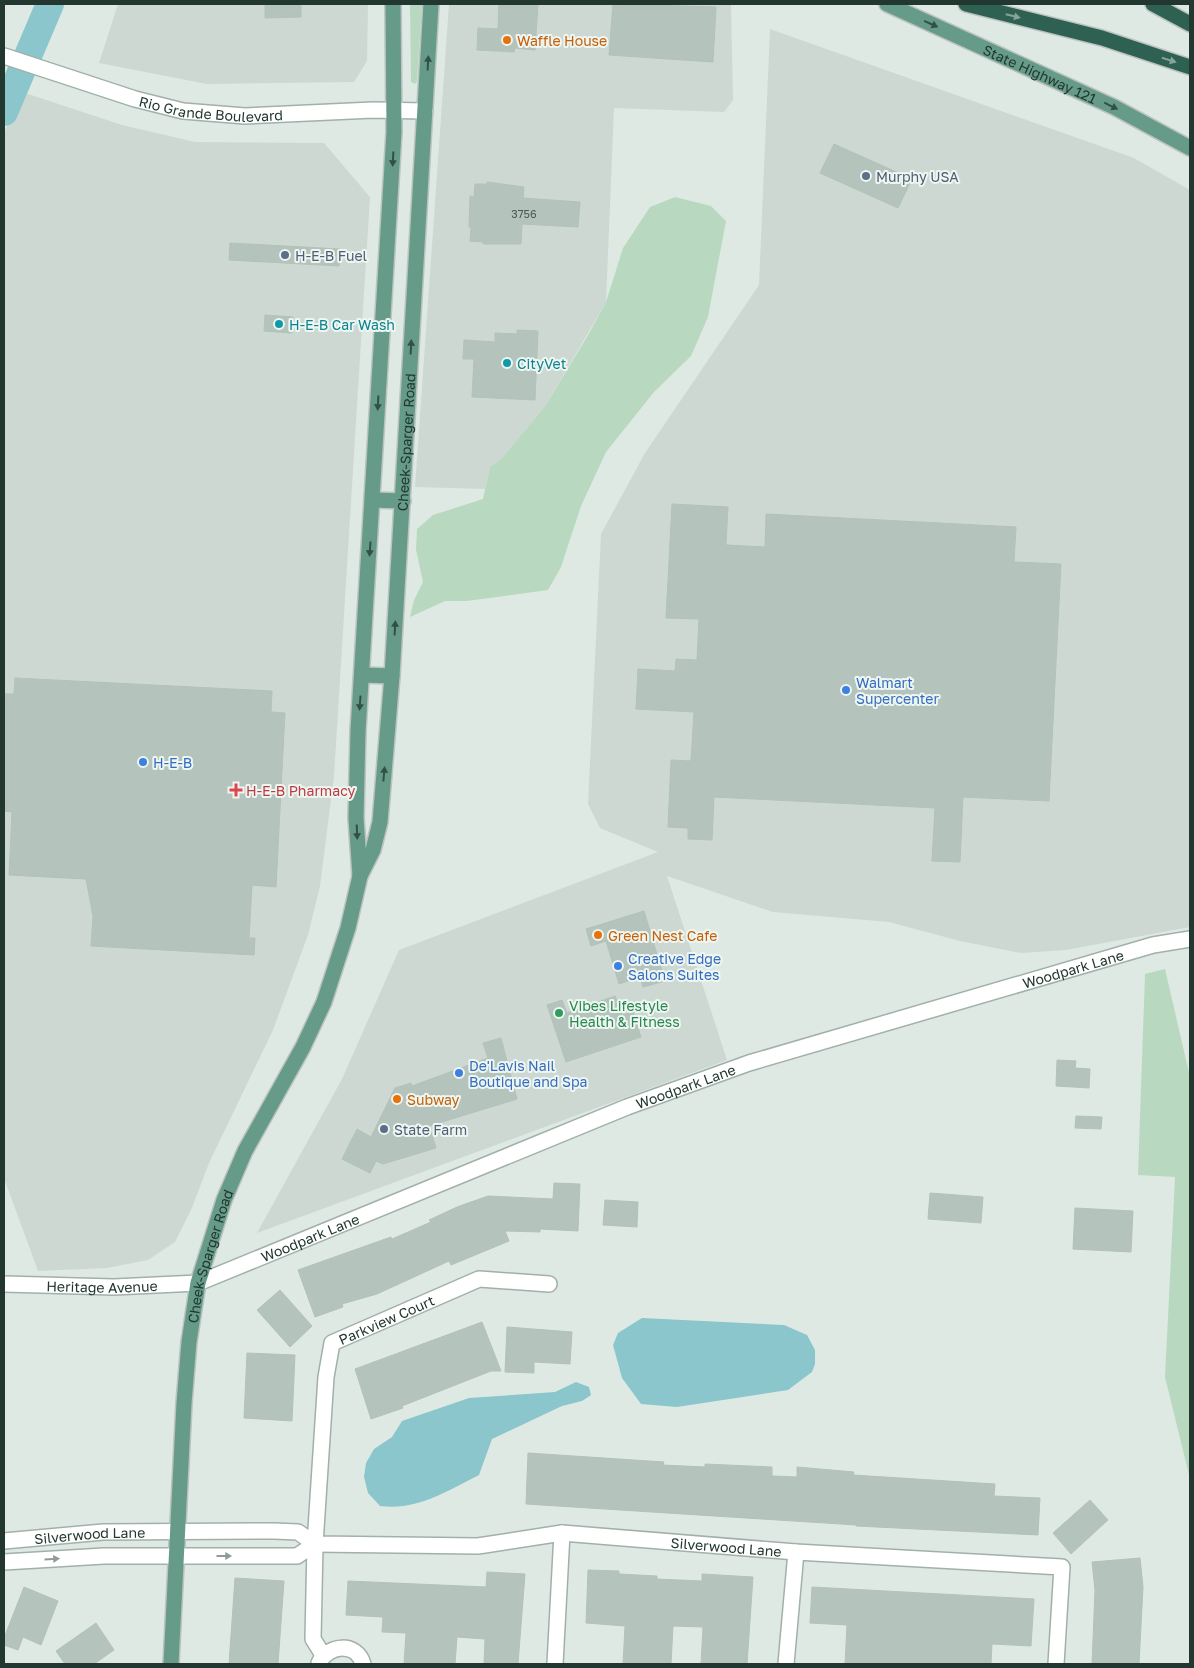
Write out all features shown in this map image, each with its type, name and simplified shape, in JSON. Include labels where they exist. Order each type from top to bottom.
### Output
[{"type":"highway","points":[[966,4],[1102,38],[1190,67]]},
{"type":"highway","points":[[1153,4],[1190,24]]},
{"type":"main road","name":"Cheek-Sparger Road","points":[[360,876],[356,818],[362,675],[395,110],[393,4]]},
{"type":"main road","name":"Cheek-Sparger Road","points":[[171,1664],[176,1531],[189,1342],[198,1283],[224,1200],[244,1151],[303,1047],[324,1002],[348,928],[360,876],[373,850],[380,822],[392,676],[403,501],[431,4]]},
{"type":"main road","name":"State Highway 121","points":[[887,4],[1114,107],[1190,148]]},
{"type":"main road","points":[[373,500],[403,501]]},
{"type":"main road","points":[[362,675],[392,676]]},
{"type":"street","name":"Rio Grande Boulevard","points":[[4,56],[113,92],[183,111],[245,116],[395,110],[425,111]]},
{"type":"street","name":"Woodpark Lane","points":[[198,1283],[627,1107],[749,1063],[1154,945],[1190,939]]},
{"type":"street","name":"Parkview Court","points":[[315,1544],[326,1377],[332,1343],[479,1279],[549,1284]]},
{"type":"street","name":"Heritage Avenue","points":[[4,1284],[114,1288],[198,1283]]},
{"type":"street","name":"Silverwood Lane","points":[[4,1541],[103,1532],[298,1532],[315,1544]]},
{"type":"street","name":"Silverwood Lane","points":[[4,1562],[104,1556],[297,1556],[315,1544],[478,1546],[562,1533],[796,1552],[1062,1567],[1056,1664]]},
{"type":"street","points":[[554,1664],[562,1533]]},
{"type":"street","points":[[315,1544],[313,1639],[321,1660],[335,1648],[350,1649],[361,1658],[362,1664]]},
{"type":"street","points":[[786,1664],[796,1552]]},
{"type":"shaded area","points":[[118,4],[368,4],[367,61],[354,82],[207,84],[99,63]]},
{"type":"shaded area","points":[[449,4],[731,4],[733,100],[724,112],[614,108],[606,302],[546,405],[502,458],[490,467],[485,489],[415,487]]},
{"type":"shaded area","points":[[770,29],[1134,158],[1190,190],[1190,927],[1066,950],[1021,953],[960,941],[889,922],[773,912],[667,876],[727,1060],[257,1233],[342,1079],[399,950],[658,852],[600,828],[588,804],[601,534],[645,453],[759,285]]},
{"type":"shaded area","points":[[25,93],[122,125],[195,142],[324,143],[370,197],[334,776],[320,886],[308,935],[273,1030],[209,1163],[191,1210],[175,1242],[148,1260],[107,1268],[38,1271],[4,1178],[4,132]]},
{"type":"green space","points":[[410,4],[422,4],[417,81],[415,84],[411,82]]},
{"type":"green space","points":[[675,197],[711,206],[726,221],[708,317],[691,356],[654,392],[606,452],[581,506],[561,567],[548,590],[467,601],[445,601],[410,617],[414,600],[423,582],[416,550],[417,529],[433,515],[483,499],[490,467],[502,458],[546,405],[588,335],[606,302],[623,248],[650,207]]},
{"type":"green space","points":[[1165,969],[1190,1077],[1190,1479],[1165,1377],[1175,1177],[1138,1175],[1145,974]]},
{"type":"water","points":[[642,1318],[784,1325],[807,1335],[815,1350],[815,1364],[812,1372],[788,1390],[677,1407],[641,1404],[622,1378],[613,1345],[618,1333]]},
{"type":"water","points":[[576,1382],[589,1387],[591,1395],[582,1401],[562,1406],[492,1439],[479,1475],[443,1493],[407,1506],[380,1506],[368,1493],[364,1477],[366,1463],[374,1449],[392,1437],[402,1421],[469,1398],[555,1392]]},
{"type":"building","points":[[265,4],[301,4],[301,17],[265,18]]},
{"type":"building","points":[[499,4],[538,4],[535,50],[515,48],[514,52],[477,50],[478,28],[498,29]]},
{"type":"building","points":[[613,4],[716,7],[713,62],[609,55]]},
{"type":"building","name":"Murphy USA","points":[[834,144],[912,179],[898,208],[820,173]]},
{"type":"building","points":[[487,182],[524,187],[523,198],[580,202],[578,227],[522,224],[521,244],[483,244],[483,242],[470,241],[470,196],[474,197],[475,184],[487,184]]},
{"type":"building","name":"H-E-B Fuel","points":[[230,243],[340,249],[339,266],[229,260]]},
{"type":"building","name":"H-E-B Car Wash","points":[[265,315],[293,317],[292,333],[264,331]]},
{"type":"building","name":"CityVet","points":[[517,330],[538,331],[535,400],[472,397],[474,359],[463,359],[464,340],[495,342],[495,333],[517,334]]},
{"type":"building","name":"Walmart Supercenter","points":[[672,504],[728,507],[726,545],[765,547],[766,514],[1016,527],[1014,562],[1061,564],[1049,801],[963,797],[960,862],[932,861],[935,808],[714,797],[712,840],[688,839],[688,828],[668,827],[671,760],[691,761],[694,712],[636,709],[638,669],[675,671],[676,659],[697,660],[699,619],[666,618]]},
{"type":"building","name":"H-E-B","points":[[15,678],[272,691],[271,712],[285,713],[276,887],[252,885],[249,938],[255,938],[254,955],[91,946],[93,916],[86,879],[9,875],[12,812],[4,811],[4,694],[14,694]]},
{"type":"building","points":[[644,911],[665,981],[643,987],[640,977],[619,984],[606,941],[591,946],[586,929]]},
{"type":"building","points":[[615,996],[622,1015],[633,1012],[641,1037],[566,1062],[547,1005],[562,1000],[567,1013]]},
{"type":"building","points":[[501,1038],[517,1099],[429,1126],[436,1148],[383,1164],[376,1161],[370,1173],[342,1159],[357,1129],[371,1137],[395,1088],[411,1083],[412,1086],[488,1058],[483,1043]]},
{"type":"building","points":[[1057,1060],[1076,1061],[1075,1068],[1090,1069],[1089,1088],[1056,1086]]},
{"type":"building","points":[[1076,1116],[1102,1117],[1101,1129],[1075,1128]]},
{"type":"building","points":[[554,1183],[580,1184],[578,1231],[540,1229],[540,1232],[505,1231],[509,1241],[451,1265],[449,1261],[377,1294],[342,1304],[343,1307],[315,1317],[298,1270],[391,1237],[392,1239],[431,1222],[429,1220],[457,1207],[488,1196],[553,1199]]},
{"type":"building","points":[[930,1193],[983,1197],[981,1223],[928,1219]]},
{"type":"building","points":[[605,1200],[638,1202],[637,1227],[603,1225]]},
{"type":"building","points":[[1075,1208],[1133,1211],[1131,1252],[1073,1249]]},
{"type":"building","points":[[280,1290],[312,1326],[290,1347],[257,1310]]},
{"type":"building","points":[[482,1322],[501,1371],[491,1371],[402,1406],[403,1408],[371,1419],[355,1369]]},
{"type":"building","points":[[507,1327],[572,1332],[570,1364],[534,1362],[534,1373],[505,1372]]},
{"type":"building","points":[[247,1353],[295,1355],[292,1421],[244,1418]]},
{"type":"building","points":[[528,1453],[664,1462],[663,1465],[705,1467],[705,1464],[772,1467],[772,1476],[797,1477],[797,1467],[854,1472],[853,1475],[995,1484],[994,1496],[1040,1498],[1038,1535],[856,1526],[526,1504]]},
{"type":"building","points":[[1090,1500],[1108,1520],[1071,1554],[1053,1533]]},
{"type":"building","points":[[1140,1558],[1143,1587],[1139,1664],[1092,1664],[1095,1590],[1092,1562]]},
{"type":"building","points":[[588,1570],[619,1571],[619,1574],[657,1576],[657,1579],[702,1581],[702,1574],[753,1577],[747,1664],[701,1664],[703,1627],[673,1626],[671,1664],[623,1664],[625,1626],[586,1623]]},
{"type":"building","points":[[487,1572],[525,1574],[518,1664],[484,1664],[485,1639],[457,1637],[455,1664],[404,1664],[406,1633],[382,1632],[383,1617],[346,1615],[348,1581],[486,1587]]},
{"type":"building","points":[[235,1578],[284,1581],[278,1664],[229,1664]]},
{"type":"building","points":[[24,1587],[58,1601],[41,1645],[23,1637],[18,1650],[4,1645],[4,1638]]},
{"type":"building","points":[[812,1587],[1034,1599],[1031,1646],[992,1644],[991,1664],[845,1664],[847,1625],[810,1623]]},
{"type":"building","points":[[96,1623],[114,1650],[94,1664],[65,1664],[56,1651]]},
{"type":"waterway","points":[[4,112],[50,4]]},
{"type":"place","name":"Waffle House","points":[[507,40]]},
{"type":"place","name":"Murphy USA","points":[[866,176]]},
{"type":"place","name":"H-E-B Fuel","points":[[285,255]]},
{"type":"place","name":"H-E-B Car Wash","points":[[279,324]]},
{"type":"place","name":"CityVet","points":[[507,363]]},
{"type":"place","name":"Walmart Supercenter","points":[[846,690]]},
{"type":"place","name":"H-E-B","points":[[143,762]]},
{"type":"place","name":"H-E-B Pharmacy","points":[[236,790]]},
{"type":"place","name":"Green Nest Cafe","points":[[598,935]]},
{"type":"place","name":"Creative Edge Salons Suites","points":[[618,966]]},
{"type":"place","name":"Vibes Lifestyle Health & Fitness","points":[[559,1013]]},
{"type":"place","name":"De'Lavis Nail Boutique and Spa","points":[[459,1073]]},
{"type":"place","name":"Subway","points":[[397,1099]]},
{"type":"place","name":"State Farm","points":[[384,1129]]}]
